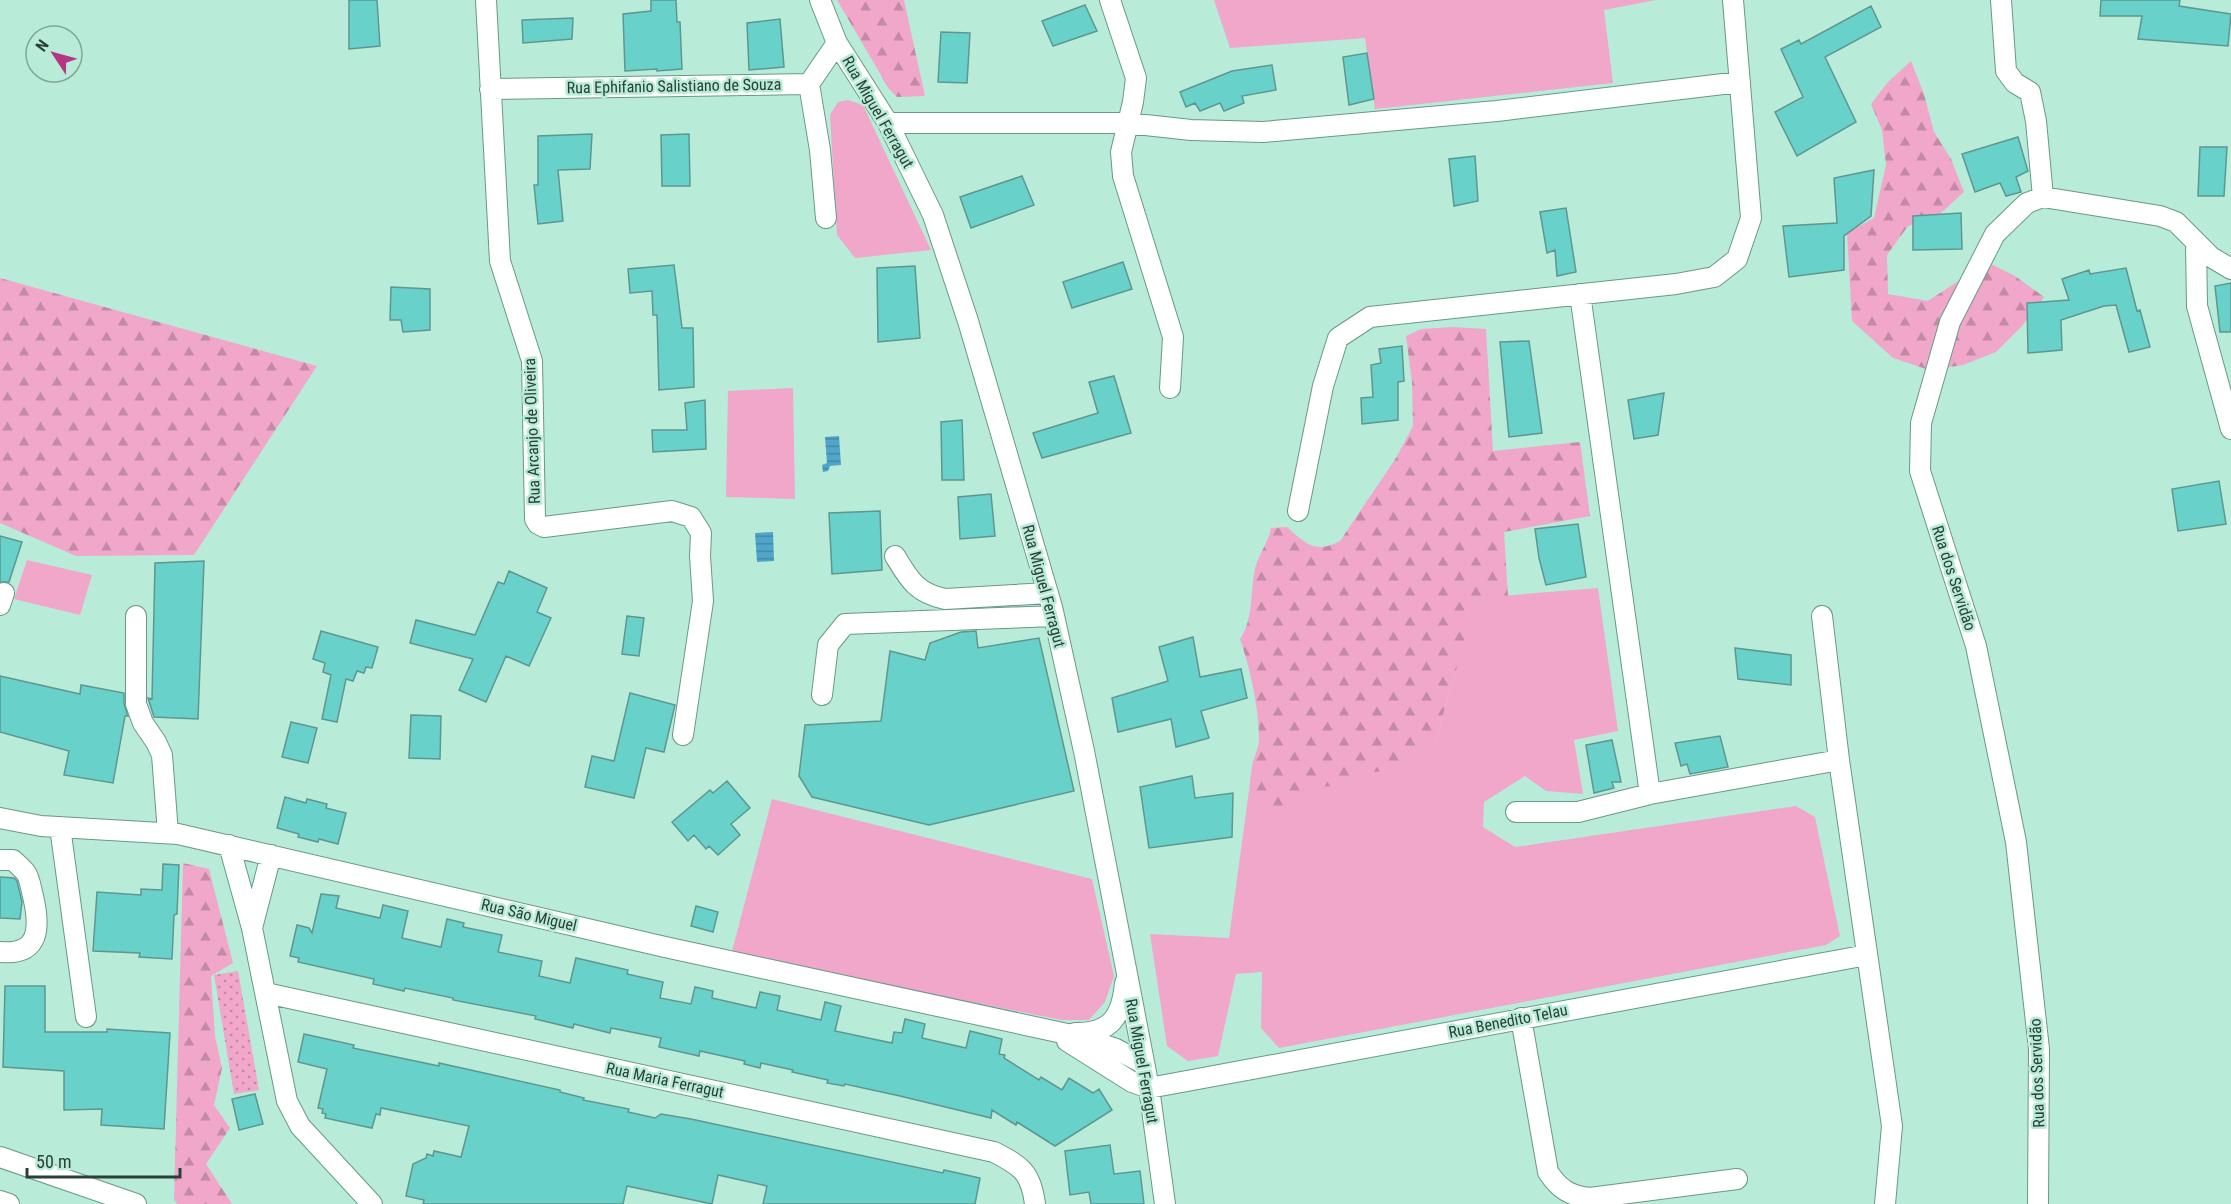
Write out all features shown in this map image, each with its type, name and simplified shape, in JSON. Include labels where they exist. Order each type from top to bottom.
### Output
[{"type":"street","name":"Rua Arcanjo de Oliveira","points":[[486,0],[500,261],[532,361],[535,519],[544,527],[672,511],[691,517],[701,533],[700,556],[704,601],[683,735]]},
{"type":"street","name":"Rua Miguel Ferragut","points":[[820,0],[837,43],[888,123],[933,215],[968,321],[1048,593],[1084,751],[1149,1088],[1165,1204]]},
{"type":"street","points":[[1110,0],[1136,78],[1121,152],[1123,176],[1173,337],[1170,388]]},
{"type":"street","points":[[1298,511],[1323,386],[1338,338],[1370,317],[1676,284],[1714,277],[1737,259],[1751,218],[1733,0]]},
{"type":"street","points":[[2001,0],[2006,71],[2015,83],[2030,92],[2036,121],[2043,197],[2160,216],[2176,222],[2211,257],[2231,268]]},
{"type":"street","points":[[826,219],[820,150],[809,84],[837,43]]},
{"type":"street","points":[[888,123],[1127,123],[1191,130],[1263,132],[1497,111],[1740,81]]},
{"type":"street","name":"Rua Ephifanio Salistiano de Souza","points":[[490,88],[809,84]]},
{"type":"street","name":"Rua dos Servidão","points":[[2038,1204],[2039,1049],[2016,842],[1976,646],[1920,471],[1922,423],[1950,322],[1995,234],[2027,203],[2043,197]]},
{"type":"street","points":[[2196,243],[2197,306],[2231,429]]},
{"type":"street","points":[[1580,294],[1650,794]]},
{"type":"street","points":[[895,556],[909,579],[929,596],[945,599],[1048,593]]},
{"type":"street","points":[[136,616],[136,704],[162,755],[168,833]]},
{"type":"street","points":[[822,695],[828,645],[845,624],[1054,616]]},
{"type":"street","points":[[1822,616],[1839,760],[1892,1126],[1885,1204]]},
{"type":"street","points":[[1516,812],[1578,812],[1650,794],[1839,760]]},
{"type":"street","name":"Rua São Miguel","points":[[0,818],[41,826],[168,833],[229,845],[654,944],[1081,1037],[1116,1049],[1144,1064]]},
{"type":"street","points":[[60,827],[86,1017]]},
{"type":"street","points":[[229,845],[252,928],[287,1101],[300,1126],[372,1204]]},
{"type":"street","points":[[252,928],[271,855]]},
{"type":"street","points":[[0,860],[13,860],[27,874],[37,915],[37,935],[28,947],[12,953],[0,952]]},
{"type":"street","name":"Rua Benedito Telau","points":[[1149,1088],[1867,956]]},
{"type":"street","name":"Rua São Miguel","points":[[1055,1033],[1093,1032],[1107,1027],[1117,1016],[1126,973]]},
{"type":"street","name":"Rua Maria Ferragut","points":[[266,993],[994,1152],[1018,1164],[1032,1185],[1035,1204]]},
{"type":"street","points":[[1521,1018],[1548,1172],[1556,1184],[1567,1193],[1590,1198],[1737,1179]]},
{"type":"street","name":"Rua São Miguel","points":[[1055,1033],[1132,1082],[1149,1088]]},
{"type":"street","points":[[0,1157],[136,1204]]},
{"type":"street","points":[[0,1201],[9,1204]]},
{"type":"green space","points":[[837,0],[904,0],[925,96],[897,97],[889,89]]},
{"type":"green space","points":[[1214,0],[1656,0],[1604,10],[1613,83],[1375,109],[1365,38],[1230,48]]},
{"type":"green space","points":[[1911,61],[1924,94],[1934,132],[1951,159],[1964,192],[1941,213],[1908,226],[1887,255],[1888,294],[1928,301],[1987,262],[2015,276],[2044,297],[2022,326],[1996,352],[1963,365],[1929,370],[1893,358],[1852,321],[1847,233],[1874,218],[1886,165],[1882,130],[1871,104],[1888,82]]},
{"type":"green space","points":[[848,100],[863,105],[931,250],[855,258],[837,235],[830,115],[838,102]]},
{"type":"green space","points":[[0,278],[317,366],[194,555],[76,556],[0,523]]},
{"type":"green space","points":[[1453,327],[1486,329],[1493,451],[1580,442],[1590,516],[1504,532],[1508,596],[1477,599],[1435,742],[1389,771],[1354,773],[1338,786],[1313,787],[1290,805],[1261,809],[1248,798],[1252,766],[1259,742],[1259,727],[1253,688],[1240,639],[1250,614],[1255,568],[1271,528],[1287,527],[1306,542],[1317,547],[1340,541],[1396,458],[1413,426],[1412,382],[1406,336],[1421,329]]},
{"type":"green space","points":[[793,388],[795,499],[726,497],[728,391]]},
{"type":"green space","points":[[27,560],[92,575],[80,615],[14,599]]},
{"type":"green space","points":[[1598,588],[1618,731],[1574,740],[1583,794],[1546,791],[1525,776],[1484,802],[1483,827],[1515,847],[1796,806],[1815,817],[1840,936],[1826,945],[1279,1048],[1261,1028],[1262,972],[1236,974],[1218,1056],[1188,1061],[1167,1046],[1150,934],[1229,938],[1248,798],[1435,742],[1477,598]]},
{"type":"green space","points":[[772,799],[1092,879],[1114,976],[1105,1002],[1089,1020],[1062,1020],[731,955]]},
{"type":"green space","points":[[183,863],[209,869],[233,963],[211,976],[215,1036],[222,1068],[214,1105],[230,1128],[206,1164],[232,1204],[177,1204],[174,1199]]},
{"type":"green space","points":[[238,971],[259,1090],[234,1094],[214,975]]},
{"type":"water","points":[[839,436],[841,465],[830,466],[828,471],[823,472],[822,465],[827,463],[825,437]]},
{"type":"water","points":[[773,532],[774,561],[757,562],[755,533]]},
{"type":"building","points":[[349,0],[377,0],[380,46],[349,49]]},
{"type":"building","points":[[651,0],[676,0],[677,22],[680,22],[682,69],[625,71],[623,14],[651,11]]},
{"type":"building","points":[[2101,0],[2180,0],[2179,6],[2231,14],[2228,46],[2138,39],[2142,16],[2100,16]]},
{"type":"building","points":[[1085,5],[1097,31],[1053,46],[1042,21]]},
{"type":"building","points":[[1871,6],[1881,27],[1825,57],[1856,122],[1797,156],[1775,112],[1803,97],[1781,49],[1799,40],[1801,44]]},
{"type":"building","points":[[573,18],[572,39],[523,43],[522,20]]},
{"type":"building","points":[[780,19],[784,67],[749,70],[747,23]]},
{"type":"building","points":[[941,32],[970,33],[967,83],[938,82]]},
{"type":"building","points":[[1367,53],[1374,99],[1349,105],[1343,57]]},
{"type":"building","points":[[1272,65],[1276,90],[1242,96],[1244,103],[1224,111],[1220,103],[1200,111],[1195,103],[1186,107],[1180,92],[1232,71]]},
{"type":"building","points":[[592,134],[590,169],[558,170],[563,221],[538,224],[534,185],[538,185],[538,136]]},
{"type":"building","points":[[689,134],[690,186],[662,186],[661,135]]},
{"type":"building","points":[[2018,137],[2028,171],[2016,177],[2021,192],[2006,196],[2000,183],[1975,192],[1962,154]]},
{"type":"building","points":[[2200,147],[2227,147],[2224,196],[2198,196]]},
{"type":"building","points":[[1475,156],[1478,201],[1454,206],[1449,159]]},
{"type":"building","points":[[1874,170],[1871,216],[1844,236],[1844,270],[1789,277],[1783,226],[1837,223],[1834,178]]},
{"type":"building","points":[[1022,176],[1034,205],[971,228],[960,197]]},
{"type":"building","points":[[1566,208],[1576,272],[1557,276],[1555,250],[1547,253],[1540,212]]},
{"type":"building","points":[[1961,213],[1962,249],[1913,250],[1913,216]]},
{"type":"building","points":[[1123,262],[1132,289],[1072,308],[1063,282]]},
{"type":"building","points":[[674,265],[682,328],[693,328],[694,387],[659,390],[657,315],[653,315],[652,291],[630,293],[628,269]]},
{"type":"building","points":[[915,266],[920,338],[878,342],[877,268]]},
{"type":"building","points":[[2126,268],[2137,311],[2140,310],[2150,347],[2129,352],[2116,305],[2104,306],[2061,320],[2062,350],[2028,353],[2027,303],[2069,300],[2062,279],[2089,270],[2090,274]]},
{"type":"building","points":[[2231,283],[2231,332],[2220,332],[2215,286]]},
{"type":"building","points":[[391,287],[430,289],[430,330],[403,332],[401,320],[390,320]]},
{"type":"building","points":[[1529,341],[1542,433],[1509,437],[1500,342]]},
{"type":"building","points":[[1402,346],[1404,381],[1398,382],[1398,420],[1362,424],[1361,398],[1373,397],[1371,365],[1381,363],[1379,349]]},
{"type":"building","points":[[1114,376],[1131,433],[1042,458],[1033,433],[1098,413],[1089,382]]},
{"type":"building","points":[[1664,393],[1658,435],[1634,439],[1628,400]]},
{"type":"building","points":[[705,400],[706,449],[653,452],[652,430],[687,430],[685,403]]},
{"type":"building","points":[[962,420],[964,480],[942,480],[941,422]]},
{"type":"building","points":[[2219,481],[2226,524],[2178,531],[2172,489]]},
{"type":"building","points":[[991,494],[995,536],[960,539],[958,497]]},
{"type":"building","points":[[880,511],[882,570],[832,574],[829,513]]},
{"type":"building","points":[[1578,524],[1586,577],[1546,585],[1535,529]]},
{"type":"building","points":[[0,536],[22,542],[9,582],[0,582]]},
{"type":"building","points":[[204,561],[198,719],[154,717],[148,698],[152,699],[155,563]]},
{"type":"building","points":[[509,571],[547,588],[537,612],[551,618],[529,666],[506,656],[486,702],[459,690],[473,659],[410,643],[416,620],[475,635],[498,582],[504,584]]},
{"type":"building","points":[[627,616],[644,618],[639,656],[622,654]]},
{"type":"building","points":[[321,631],[378,647],[372,668],[366,667],[364,673],[357,671],[353,681],[346,679],[337,722],[322,719],[331,675],[323,672],[325,663],[313,659]]},
{"type":"building","points":[[976,631],[978,648],[1039,638],[1074,791],[929,825],[812,797],[799,776],[805,725],[881,721],[890,651],[925,660],[930,643],[961,632]]},
{"type":"building","points":[[1193,637],[1200,677],[1241,669],[1247,698],[1201,711],[1209,738],[1176,747],[1171,719],[1118,732],[1112,698],[1168,681],[1159,647]]},
{"type":"building","points":[[1735,648],[1791,655],[1791,685],[1738,679]]},
{"type":"building","points":[[0,676],[80,694],[81,685],[124,693],[124,704],[128,716],[125,716],[113,783],[64,775],[69,751],[0,732]]},
{"type":"building","points":[[630,693],[675,705],[664,752],[646,748],[634,798],[585,787],[592,756],[614,761]]},
{"type":"building","points":[[411,715],[441,716],[440,759],[409,758]]},
{"type":"building","points":[[291,722],[317,728],[308,763],[282,757]]},
{"type":"building","points":[[1720,736],[1728,767],[1690,774],[1687,764],[1681,766],[1675,743]]},
{"type":"building","points":[[1612,740],[1621,782],[1612,782],[1614,788],[1594,793],[1586,745]]},
{"type":"building","points":[[1192,776],[1195,798],[1233,793],[1232,837],[1149,848],[1140,787]]},
{"type":"building","points":[[727,781],[750,808],[731,824],[740,835],[718,855],[709,846],[706,849],[694,835],[688,841],[672,822],[710,790],[713,793]]},
{"type":"building","points":[[285,797],[306,803],[307,799],[327,804],[326,808],[346,813],[338,844],[298,837],[299,834],[277,828]]},
{"type":"building","points":[[163,864],[179,865],[172,959],[139,957],[140,953],[93,951],[97,892],[141,895],[141,889],[162,890]]},
{"type":"building","points":[[0,877],[14,878],[17,881],[22,902],[20,919],[0,918]]},
{"type":"building","points":[[321,894],[339,896],[336,908],[380,918],[383,905],[408,911],[402,938],[441,947],[447,919],[464,923],[463,927],[502,935],[498,952],[542,961],[539,976],[570,983],[576,958],[628,970],[627,974],[663,982],[660,998],[691,1004],[695,987],[713,991],[712,998],[756,1008],[760,992],[780,996],[777,1010],[821,1020],[825,1002],[841,1006],[835,1031],[892,1043],[894,1032],[902,1033],[905,1019],[925,1024],[922,1038],[966,1048],[970,1031],[1002,1039],[999,1054],[1005,1055],[1004,1058],[1039,1080],[1041,1077],[1062,1090],[1069,1078],[1093,1093],[1099,1089],[1112,1110],[1055,1146],[1017,1122],[1016,1125],[992,1110],[991,1118],[845,1084],[844,1086],[827,1083],[828,1080],[761,1063],[760,1068],[744,1064],[745,1061],[700,1051],[699,1056],[659,1047],[661,1038],[611,1028],[610,1033],[574,1024],[573,1028],[535,1019],[536,1016],[405,988],[404,991],[373,984],[374,979],[298,962],[299,958],[290,956],[297,925],[309,928],[312,933]]},
{"type":"building","points":[[696,906],[718,912],[713,932],[691,926]]},
{"type":"building","points":[[5,986],[45,986],[45,1032],[107,1032],[107,1029],[170,1033],[164,1129],[101,1125],[102,1109],[64,1110],[64,1071],[3,1067]]},
{"type":"building","points":[[304,1034],[354,1045],[353,1048],[439,1066],[439,1063],[560,1090],[560,1092],[584,1098],[583,1100],[629,1109],[628,1112],[655,1118],[661,1114],[691,1119],[943,1173],[944,1170],[980,1178],[975,1204],[763,1204],[767,1186],[718,1175],[712,1204],[627,1186],[623,1204],[423,1204],[424,1200],[406,1196],[413,1164],[426,1158],[427,1154],[433,1156],[434,1151],[461,1157],[469,1126],[381,1108],[380,1115],[376,1114],[372,1128],[325,1118],[326,1114],[322,1113],[323,1109],[318,1108],[327,1069],[298,1062]]},
{"type":"building","points":[[255,1094],[263,1124],[239,1130],[232,1099]]},
{"type":"building","points":[[1110,1145],[1114,1174],[1140,1171],[1144,1204],[1091,1204],[1089,1192],[1070,1195],[1065,1151]]}]
